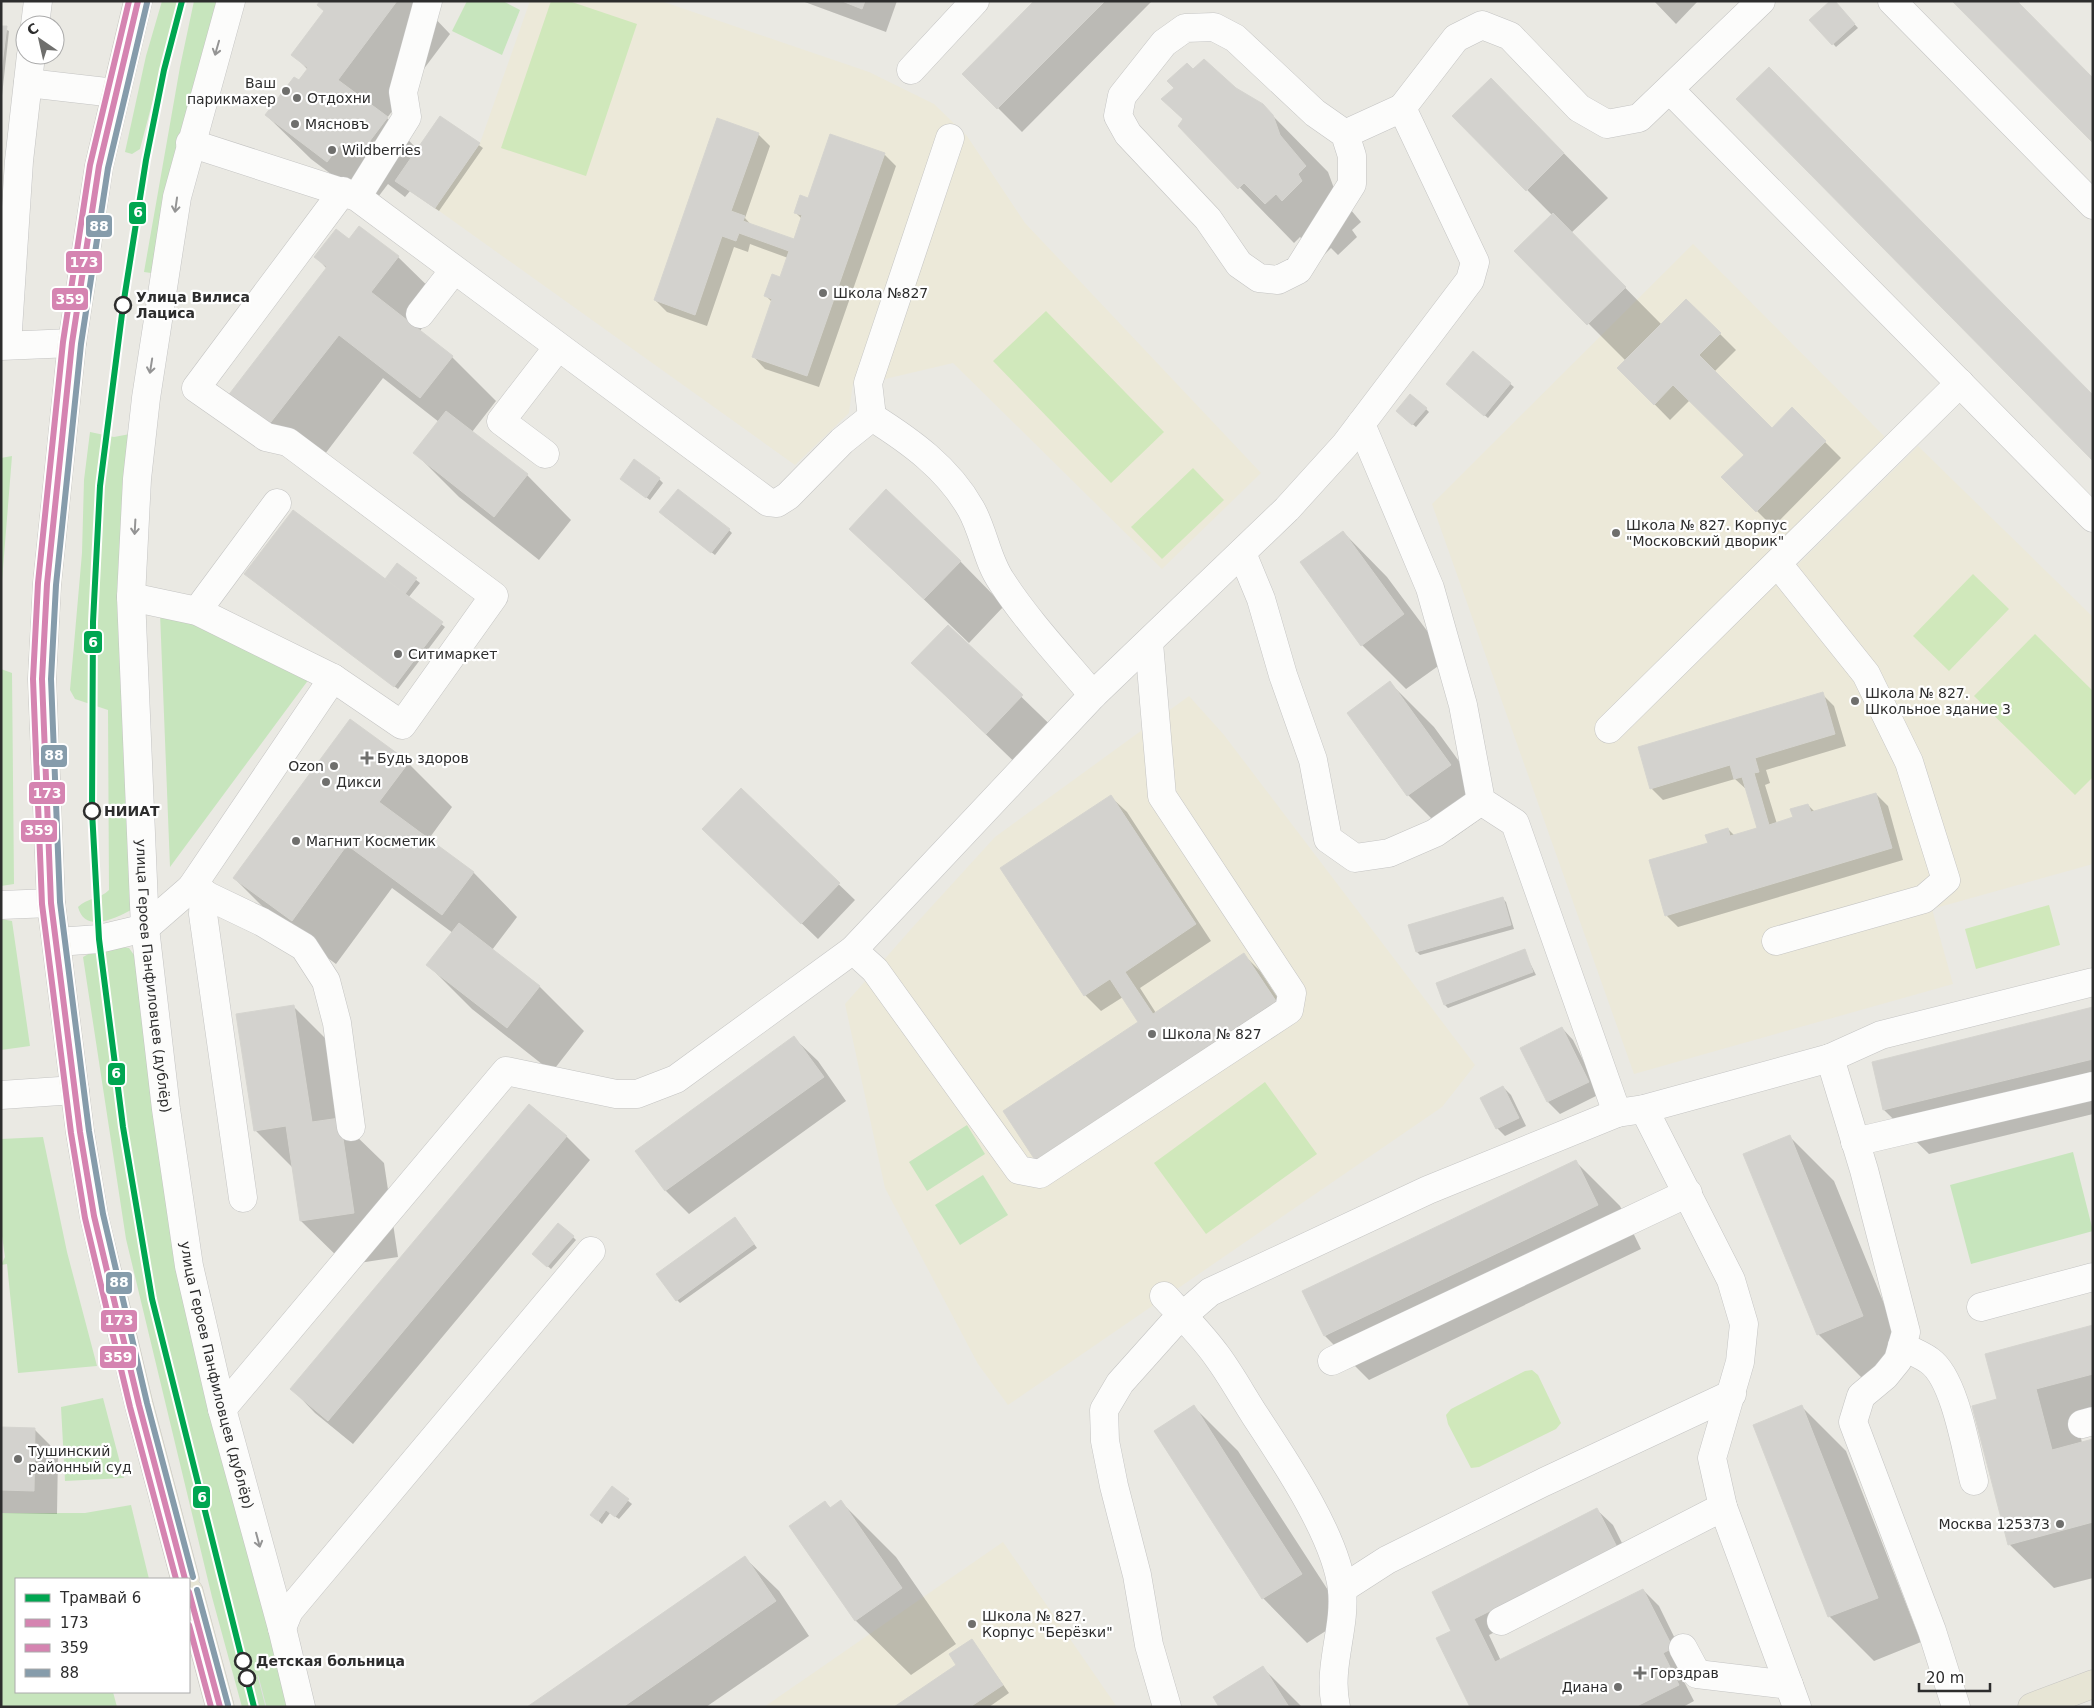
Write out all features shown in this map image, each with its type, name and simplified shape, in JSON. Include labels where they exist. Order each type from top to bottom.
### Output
[{"type":"main road","points":[[138,1],[99,166],[72,343],[47,584],[42,679],[51,903],[94,1216],[139,1405],[185,1578]]},
{"type":"main road","points":[[190,1596],[220,1707]]},
{"type":"main road","points":[[2032,1707],[2093,1684]]},
{"type":"street","points":[[36,15],[38,1]]},
{"type":"street","name":"улица Героев Панфиловцев (дублёр)","points":[[231,1],[190,143],[177,197],[146,398],[137,479],[132,597],[145,928],[166,1109],[189,1266],[222,1409],[282,1628],[301,1707]]},
{"type":"street","points":[[132,597],[197,611],[333,678],[402,725],[494,596],[288,442],[266,438],[196,388],[350,194],[407,117],[403,92],[428,1]]},
{"type":"street","points":[[911,70],[975,1]]},
{"type":"street","points":[[1344,134],[1402,108],[1456,38],[1482,25],[1510,36],[1579,108],[1607,124],[1639,118],[1760,1]]},
{"type":"street","points":[[1892,1],[2093,205]]},
{"type":"street","points":[[1214,27],[1235,38],[1315,113],[1344,134],[1352,156],[1352,184],[1298,270],[1278,280],[1260,278],[1239,264],[1208,219],[1128,134],[1118,116],[1122,96],[1164,43],[1185,28],[1214,27]]},
{"type":"street","points":[[30,65],[28,83],[10,160],[4,345],[72,343]]},
{"type":"street","points":[[28,83],[115,93]]},
{"type":"street","points":[[1670,90],[2093,518]]},
{"type":"street","points":[[222,1409],[506,1071],[616,1094],[637,1094],[676,1078],[853,950],[1092,695],[1149,643],[1293,503],[1361,424],[1470,280],[1475,262],[1402,108]]},
{"type":"street","points":[[872,416],[868,383],[950,138]]},
{"type":"street","points":[[190,143],[350,194],[768,502],[777,502],[788,496],[842,441],[872,416]]},
{"type":"street","points":[[420,314],[454,270]]},
{"type":"street","points":[[545,454],[501,421],[558,347]]},
{"type":"street","points":[[1609,729],[1960,383]]},
{"type":"street","points":[[872,416],[912,442],[940,468],[971,508],[1000,580],[1022,611],[1092,695]]},
{"type":"street","points":[[1361,424],[1430,588],[1463,705],[1482,801],[1515,823],[1617,1113]]},
{"type":"street","points":[[197,611],[277,503]]},
{"type":"street","points":[[1242,553],[1261,599],[1313,760],[1328,839],[1355,858],[1389,853],[1435,833],[1482,801]]},
{"type":"street","points":[[1776,941],[1924,899],[1946,880],[1909,762],[1866,674],[1778,564]]},
{"type":"street","points":[[853,950],[875,970],[1019,1170],[1040,1174],[1289,1010],[1292,993],[1162,796],[1149,643]]},
{"type":"street","points":[[57,942],[99,939],[145,928],[197,890],[333,678]]},
{"type":"street","points":[[197,890],[262,922],[304,947],[326,981],[337,1023],[351,1127]]},
{"type":"street","points":[[197,890],[203,914],[243,1198]]},
{"type":"street","points":[[1,906],[51,903]]},
{"type":"street","points":[[1167,1707],[1149,1645],[1138,1575],[1114,1486],[1105,1441],[1104,1410],[1120,1383],[1173,1306],[1210,1292],[1428,1190],[1617,1113],[1644,1109],[1830,1058],[1882,1035],[2093,982]]},
{"type":"street","points":[[1830,1058],[1888,1256],[1906,1332],[1898,1360],[1885,1376],[1861,1396],[1853,1422],[1932,1631],[1956,1707]]},
{"type":"street","points":[[1855,1142],[2093,1086]]},
{"type":"street","points":[[1,1095],[76,1090]]},
{"type":"street","points":[[1644,1109],[1731,1280],[1744,1324],[1740,1362],[1712,1458],[1724,1507],[1793,1696]]},
{"type":"street","points":[[1332,1361],[1688,1194]]},
{"type":"street","points":[[282,1628],[289,1612],[591,1251]]},
{"type":"street","points":[[1981,1307],[2093,1277]]},
{"type":"street","points":[[1173,1306],[1216,1355],[1299,1486],[1330,1544],[1342,1589],[1340,1626],[1333,1668],[1333,1694],[1336,1707]]},
{"type":"street","points":[[1902,1346],[1930,1361],[1943,1376],[1951,1395],[1974,1481]]},
{"type":"street","points":[[1342,1589],[1387,1560],[1544,1482],[1732,1394]]},
{"type":"street","points":[[1502,1621],[1724,1507]]},
{"type":"street","points":[[1682,1648],[1697,1674],[1793,1696]]},
{"type":"shaded area","name":"Школа №827","points":[[530,1],[661,1],[869,72],[934,104],[967,136],[1025,223],[1261,473],[1162,569],[953,363],[868,383],[853,383],[849,413],[795,465],[435,208],[480,143]]},
{"type":"shaded area","name":"Школа № 827. Школьное здание 3","points":[[1693,244],[1885,437],[1760,561],[1780,582],[1918,446],[2093,617],[2093,864],[1932,909],[1953,984],[1634,1074],[1432,504]]},
{"type":"shaded area","name":"Школа № 827","points":[[1189,696],[1224,735],[1475,1065],[1442,1107],[1008,1405],[978,1364],[885,1188],[845,1004],[995,837]]},
{"type":"shaded area","name":"Школа № 827. Корпус \"Берёзки\"","points":[[1003,1542],[1117,1707],[764,1707]]},
{"type":"green space","points":[[162,1],[179,1],[140,149],[132,154],[125,152],[146,56]]},
{"type":"green space","points":[[194,1],[219,1],[158,274],[144,272],[180,67]]},
{"type":"green space","points":[[467,1],[503,1],[520,10],[502,55],[452,31]]},
{"type":"green space","points":[[551,1],[569,1],[637,24],[586,176],[501,148]]},
{"type":"green space","points":[[1046,311],[1164,432],[1111,483],[993,361]]},
{"type":"green space","points":[[90,432],[114,437],[130,434],[133,909],[102,922],[87,920],[78,907],[109,890],[108,710],[75,699],[70,690],[82,553],[84,480]]},
{"type":"green space","points":[[12,456],[1,593],[1,458]]},
{"type":"green space","points":[[1193,468],[1224,500],[1162,559],[1131,527]]},
{"type":"green space","points":[[1973,574],[2009,609],[1949,671],[1913,636]]},
{"type":"green space","points":[[160,613],[221,632],[312,675],[170,867]]},
{"type":"green space","points":[[2035,634],[2093,691],[2093,777],[2075,795],[1974,696]]},
{"type":"green space","points":[[1,669],[12,673],[14,884],[1,886]]},
{"type":"green space","points":[[2049,905],[2060,945],[1976,969],[1965,929]]},
{"type":"green space","points":[[1,919],[12,921],[30,1046],[1,1050]]},
{"type":"green space","points":[[129,948],[134,955],[293,1707],[242,1707],[212,1597],[126,1239],[83,957],[96,950]]},
{"type":"green space","points":[[1265,1082],[1317,1154],[1206,1234],[1154,1163]]},
{"type":"green space","points":[[967,1125],[985,1154],[927,1191],[909,1162]]},
{"type":"green space","points":[[43,1137],[67,1252],[97,1366],[18,1373],[7,1264],[1,1265],[5,1257],[1,1229],[1,1139]]},
{"type":"green space","points":[[2073,1152],[2093,1231],[1971,1264],[1950,1185]]},
{"type":"green space","points":[[983,1175],[1008,1215],[960,1245],[935,1205]]},
{"type":"green space","points":[[1532,1370],[1538,1375],[1561,1423],[1556,1429],[1479,1467],[1471,1468],[1448,1424],[1446,1415],[1451,1409],[1525,1371]]},
{"type":"green space","points":[[103,1398],[124,1478],[65,1481],[61,1407]]},
{"type":"green space","points":[[131,1505],[149,1578],[15,1578],[15,1693],[113,1693],[117,1707],[1,1707],[1,1513],[85,1513]]},
{"type":"building","points":[[320,1],[397,1],[338,80],[388,117],[360,154],[343,141],[327,162],[265,115],[294,77],[299,80],[308,68],[291,55],[324,11],[317,5]]},
{"type":"building","points":[[842,1],[865,1],[862,9]]},
{"type":"building","points":[[1034,1],[1105,1],[997,109],[962,74]]},
{"type":"building","points":[[1830,1],[1835,1],[1855,24],[1832,45],[1809,20]]},
{"type":"building","points":[[1952,1],[2017,1],[2093,78],[2093,143]]},
{"type":"building","points":[[1,26],[7,26],[1,73]]},
{"type":"building","points":[[1204,59],[1236,88],[1263,104],[1273,115],[1280,135],[1306,166],[1298,174],[1302,181],[1282,201],[1276,194],[1265,204],[1244,183],[1238,189],[1178,126],[1183,119],[1161,99],[1174,88],[1167,81],[1187,63],[1193,69]]},
{"type":"building","points":[[1769,67],[2093,395],[2093,461],[1736,99]]},
{"type":"building","points":[[1491,78],[1564,153],[1526,191],[1452,116]]},
{"type":"building","points":[[440,116],[480,143],[435,208],[395,181]]},
{"type":"building","points":[[717,118],[759,133],[731,211],[745,216],[743,221],[794,239],[802,215],[794,213],[800,195],[808,198],[830,134],[885,153],[807,376],[752,357],[772,299],[764,296],[772,274],[780,277],[789,251],[739,233],[736,241],[722,236],[695,315],[654,300]]},
{"type":"building","points":[[1553,213],[1626,287],[1587,325],[1514,251]]},
{"type":"building","points":[[359,226],[399,256],[371,292],[453,356],[420,398],[339,335],[267,427],[227,397],[327,267],[314,257],[336,229],[349,239]]},
{"type":"building","points":[[1686,299],[1721,333],[1699,355],[1772,428],[1792,407],[1826,441],[1756,512],[1721,477],[1744,455],[1673,385],[1654,405],[1617,368]]},
{"type":"building","points":[[1473,351],[1511,383],[1484,416],[1446,384]]},
{"type":"building","points":[[1410,394],[1427,408],[1412,425],[1396,411]]},
{"type":"building","points":[[446,411],[528,474],[494,517],[413,453]]},
{"type":"building","points":[[634,459],[660,478],[646,498],[620,479]]},
{"type":"building","points":[[678,489],[730,529],[711,553],[659,512]]},
{"type":"building","points":[[886,489],[961,561],[924,599],[849,529]]},
{"type":"building","points":[[293,510],[443,622],[394,687],[244,574]]},
{"type":"building","points":[[1343,531],[1404,614],[1361,646],[1300,562]]},
{"type":"building","points":[[397,563],[417,578],[405,594],[385,579]]},
{"type":"building","points":[[948,625],[1023,695],[986,734],[911,663]]},
{"type":"building","points":[[1390,681],[1451,765],[1407,796],[1347,713]]},
{"type":"building","points":[[1823,692],[1835,734],[1755,758],[1759,772],[1754,773],[1769,825],[1793,817],[1790,809],[1808,804],[1811,812],[1876,793],[1892,848],[1665,916],[1649,860],[1708,843],[1705,835],[1728,828],[1730,836],[1757,828],[1742,777],[1734,779],[1730,765],[1650,789],[1638,747]]},
{"type":"building","points":[[350,719],[409,762],[379,802],[474,872],[442,915],[347,845],[292,921],[233,878]]},
{"type":"building","points":[[741,788],[840,883],[801,924],[702,829]]},
{"type":"building","points":[[1111,795],[1196,924],[1125,972],[1153,1014],[1244,953],[1276,1001],[1035,1160],[1003,1111],[1138,1022],[1110,979],[1084,996],[1000,868]]},
{"type":"building","points":[[1503,897],[1511,925],[1416,952],[1408,925]]},
{"type":"building","points":[[459,923],[540,986],[507,1028],[426,965]]},
{"type":"building","points":[[1525,949],[1533,972],[1444,1005],[1436,983]]},
{"type":"building","points":[[294,1005],[312,1122],[340,1118],[354,1213],[300,1221],[286,1126],[254,1131],[236,1014]]},
{"type":"building","points":[[2093,1007],[2093,1059],[1883,1110],[1872,1062]]},
{"type":"building","points":[[1562,1027],[1589,1082],[1547,1102],[1520,1048]]},
{"type":"building","points":[[794,1036],[824,1077],[665,1191],[635,1151]]},
{"type":"building","points":[[1503,1086],[1519,1118],[1496,1129],[1480,1098]]},
{"type":"building","points":[[529,1104],[567,1136],[328,1421],[290,1389]]},
{"type":"building","points":[[1790,1135],[1863,1316],[1817,1335],[1743,1154]]},
{"type":"building","points":[[1576,1160],[1598,1205],[1324,1336],[1302,1291]]},
{"type":"building","points":[[735,1217],[754,1244],[676,1301],[656,1274]]},
{"type":"building","points":[[558,1223],[574,1236],[547,1267],[532,1254]]},
{"type":"building","points":[[2093,1325],[2093,1374],[2036,1389],[2052,1450],[2093,1439],[2093,1522],[2008,1545],[1972,1406],[1997,1399],[1985,1354]]},
{"type":"building","points":[[1194,1405],[1302,1574],[1262,1599],[1154,1431]]},
{"type":"building","points":[[1802,1405],[1878,1598],[1828,1617],[1753,1425]]},
{"type":"building","name":"Тушинский районный суд","points":[[1,1427],[35,1428],[34,1491],[1,1490]]},
{"type":"building","points":[[612,1486],[629,1499],[615,1517],[606,1510],[598,1521],[590,1515]]},
{"type":"building","points":[[841,1500],[902,1588],[855,1621],[789,1526],[825,1501],[830,1508]]},
{"type":"building","points":[[1597,1508],[1617,1547],[1474,1619],[1495,1662],[1643,1589],[1673,1648],[1663,1653],[1679,1685],[1635,1707],[1470,1707],[1436,1638],[1451,1631],[1432,1592]]},
{"type":"building","points":[[745,1556],[776,1601],[623,1707],[527,1707]]},
{"type":"building","points":[[972,1639],[1003,1685],[970,1707],[894,1707],[956,1665],[949,1654]]},
{"type":"building","points":[[1263,1666],[1289,1707],[1219,1707],[1213,1697]]},
{"type":"tram line","name":"6","points":[[182,1],[164,70],[146,160],[123,306],[100,486],[93,622],[92,811],[99,939],[123,1127],[152,1299],[254,1707]]},
{"type":"tram line","points":[[258,1676],[266,1707]]},
{"type":"transit line","name":"359","points":[[129,1],[90,165],[63,342],[38,583],[33,679],[42,904],[71,1133],[85,1218],[130,1407],[176,1578]]},
{"type":"transit line","name":"173","points":[[138,1],[99,166],[72,343],[47,584],[42,679],[51,903],[80,1132],[94,1216],[139,1405],[185,1578]]},
{"type":"transit line","name":"88","points":[[147,3],[108,168],[81,344],[56,585],[51,679],[60,902],[89,1131],[103,1214],[147,1403],[193,1577]]},
{"type":"transit line","name":"88","points":[[197,1590],[228,1705]]},
{"type":"transit line","name":"173","points":[[190,1596],[220,1707]]},
{"type":"transit line","name":"359","points":[[190,1629],[211,1707]]},
{"type":"place","name":"Ваш парикмахер","points":[[286,91]]},
{"type":"place","name":"Отдохни","points":[[297,98]]},
{"type":"place","name":"Мясновъ","points":[[295,124]]},
{"type":"place","name":"Wildberries","points":[[332,150]]},
{"type":"place","name":"Школа №827","points":[[823,293]]},
{"type":"place","name":"Улица Вилиса Лациса","points":[[123,305]]},
{"type":"place","name":"Школа № 827. Корпус \"Московский дворик\"","points":[[1616,533]]},
{"type":"place","name":"Ситимаркет","points":[[398,654]]},
{"type":"place","name":"Школа № 827. Школьное здание 3","points":[[1855,701]]},
{"type":"place","name":"Будь здоров","points":[[367,758]]},
{"type":"place","name":"Ozon","points":[[334,766]]},
{"type":"place","name":"Дикси","points":[[326,782]]},
{"type":"place","name":"НИИАТ","points":[[92,811]]},
{"type":"place","name":"Магнит Косметик","points":[[296,841]]},
{"type":"place","name":"Школа № 827","points":[[1152,1034]]},
{"type":"place","name":"Тушинский районный суд","points":[[18,1459]]},
{"type":"place","name":"Москва 125373","points":[[2060,1524]]},
{"type":"place","name":"Школа № 827. Корпус \"Берёзки\"","points":[[972,1624]]},
{"type":"place","name":"Детская больница","points":[[243,1661]]},
{"type":"place","name":"Горздрав","points":[[1640,1673]]},
{"type":"place","name":"Диана","points":[[1618,1687]]}]
